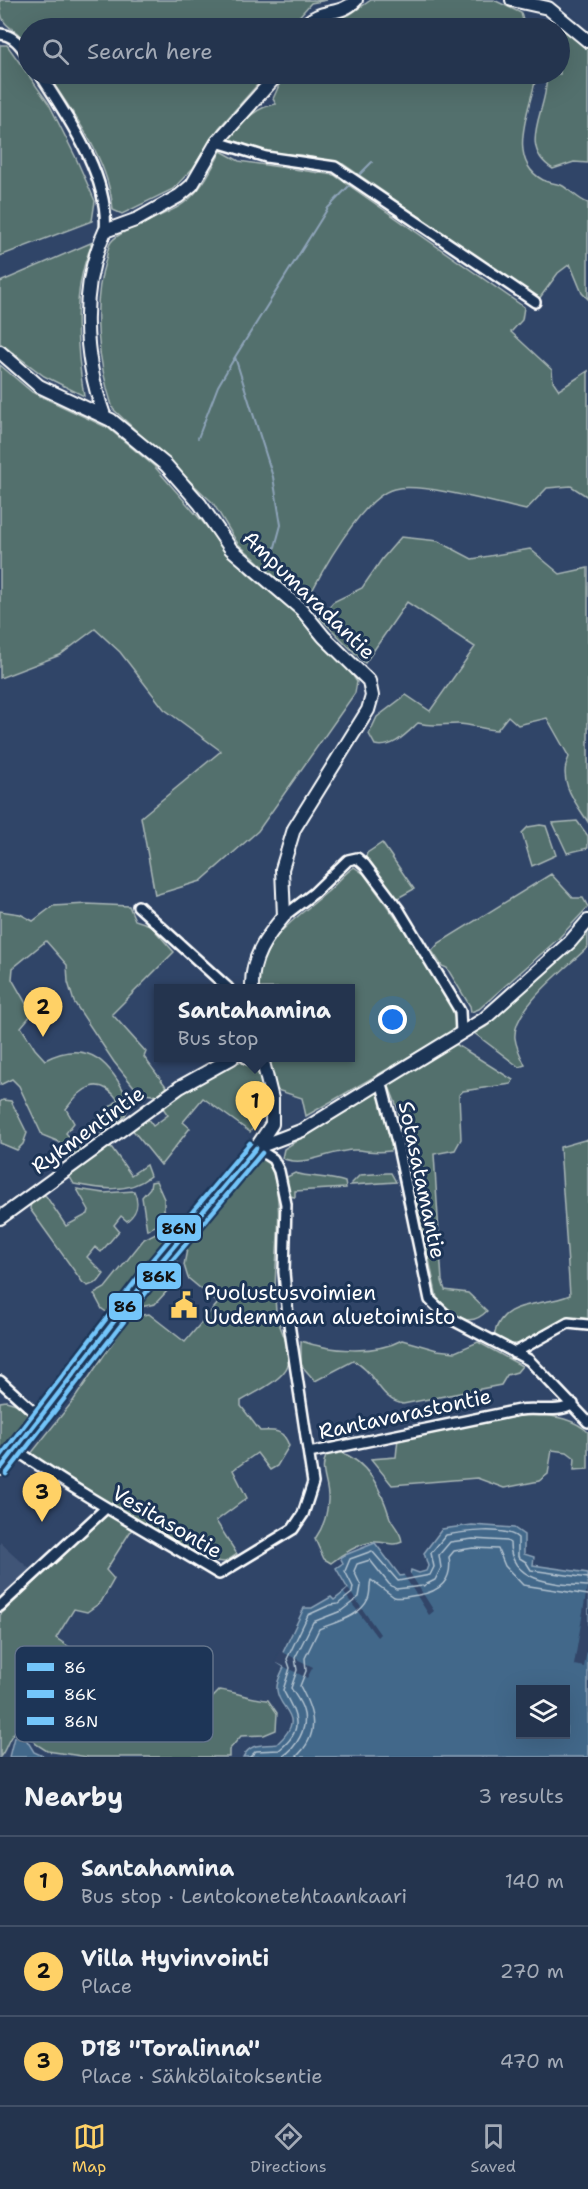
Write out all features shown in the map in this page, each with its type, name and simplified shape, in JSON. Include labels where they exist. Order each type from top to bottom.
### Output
[{"type":"street","points":[[311,18],[349,7],[356,0]]},
{"type":"street","points":[[512,0],[548,8],[560,18]]},
{"type":"street","points":[[570,26],[588,41]]},
{"type":"street","points":[[0,34],[7,35],[18,42]]},
{"type":"street","points":[[46,84],[95,171],[104,196],[105,231],[96,250],[87,285],[86,317],[96,391],[104,415]]},
{"type":"street","points":[[105,231],[138,219],[179,196],[192,185],[217,142],[270,84]]},
{"type":"street","points":[[217,142],[266,157],[335,167],[536,302]]},
{"type":"street","name":"Ampumaradantie","points":[[0,352],[39,386],[104,415],[166,465],[200,504],[231,549],[302,610],[324,637],[369,681],[372,696],[368,710],[294,829],[282,869],[284,916]]},
{"type":"street","points":[[252,984],[257,956],[268,935],[284,916],[314,893],[348,860],[357,858],[365,865],[399,910],[460,1011],[461,1032]]},
{"type":"street","points":[[138,906],[224,984]]},
{"type":"street","points":[[256,1148],[303,1130],[484,1019],[570,942],[588,921]]},
{"type":"street","name":"Rykmentintie","points":[[0,1218],[180,1087],[225,1062]]},
{"type":"street","points":[[0,1469],[121,1311],[256,1148],[272,1124],[272,1099],[263,1062]]},
{"type":"street","name":"Sotasatamantie","points":[[381,1081],[397,1142],[430,1300],[449,1317],[529,1360],[588,1422]]},
{"type":"street","name":"Rantavarastontie","points":[[256,1148],[273,1159],[279,1171],[286,1204],[285,1283],[309,1453],[519,1410],[536,1408],[554,1410],[573,1404]]},
{"type":"street","points":[[514,1353],[568,1323],[588,1325]]},
{"type":"street","points":[[0,1382],[41,1418]]},
{"type":"street","name":"Vesitasontie","points":[[16,1450],[106,1508],[181,1549],[219,1574],[292,1529],[303,1514],[313,1483],[309,1453]]},
{"type":"street","points":[[0,1606],[106,1508]]},
{"type":"shaded area","points":[[0,1542],[35,1574],[0,1606]]},
{"type":"green space","points":[[0,0],[327,0],[311,3],[298,18],[18,18],[18,34],[5,23]]},
{"type":"green space","points":[[371,0],[494,0],[521,13],[522,18],[321,18],[349,15]]},
{"type":"green space","points":[[570,32],[588,47],[588,163],[574,162],[553,169],[542,159],[536,149],[535,138],[546,84],[570,84]]},
{"type":"green space","points":[[0,45],[7,45],[18,60],[18,84],[35,84],[49,104],[95,201],[92,221],[0,256]]},
{"type":"green space","points":[[54,84],[258,84],[219,128],[193,168],[173,189],[122,214],[113,210],[105,173],[79,122]]},
{"type":"green space","points":[[280,84],[534,84],[525,122],[523,149],[532,172],[547,182],[561,185],[588,203],[588,299],[582,293],[570,264],[558,273],[539,299],[343,164],[301,155],[270,153],[229,139],[230,135],[251,115],[262,108],[276,104],[273,99]]},
{"type":"green space","points":[[221,151],[239,161],[334,175],[524,307],[522,320],[511,332],[552,370],[553,381],[559,390],[588,371],[588,497],[571,486],[547,488],[526,510],[478,498],[422,488],[394,489],[382,495],[356,521],[331,557],[306,604],[238,544],[213,503],[113,409],[103,373],[98,334],[101,277],[111,242],[124,232],[177,208],[190,198],[206,179]]},
{"type":"green space","points":[[93,242],[86,260],[78,298],[79,358],[84,396],[44,376],[0,343],[0,282]]},
{"type":"green space","points":[[0,365],[32,392],[108,428],[154,466],[247,573],[297,615],[317,640],[346,665],[357,682],[355,693],[258,831],[201,881],[155,895],[141,817],[221,751],[164,709],[120,652],[95,629],[60,655],[0,678]]},
{"type":"green space","points":[[401,537],[438,541],[472,559],[530,549],[560,574],[588,568],[588,822],[569,791],[565,774],[569,757],[547,718],[518,725],[508,716],[497,730],[463,724],[418,723],[393,743],[375,745],[369,734],[377,717],[406,695],[430,711],[475,647],[407,602],[365,663],[320,618],[333,602],[362,588]]},
{"type":"green space","points":[[577,821],[588,836],[588,848],[567,853],[553,823]]},
{"type":"green space","points":[[546,826],[556,855],[532,866],[522,833],[528,827]]},
{"type":"green space","points":[[382,843],[414,889],[396,899],[365,860],[367,853]]},
{"type":"green space","points":[[354,867],[364,874],[432,972],[453,1012],[456,1026],[452,1032],[306,1116],[302,1098],[277,1090],[269,1062],[355,1062],[355,984],[257,984],[259,971],[263,957],[279,933],[330,890]]},
{"type":"green space","points":[[551,874],[573,898],[583,898],[588,907],[558,939],[479,1009],[471,1012],[470,1006],[447,968],[442,966],[432,951],[439,943]]},
{"type":"green space","points":[[87,904],[129,906],[135,920],[150,925],[174,952],[112,1014],[146,1052],[144,1057],[168,1089],[158,1096],[139,1093],[114,1062],[74,1002],[68,982],[67,965],[46,941],[13,968],[12,979],[32,1014],[21,1027],[45,1060],[75,1052],[87,1053],[98,1059],[115,1077],[130,1103],[125,1116],[96,1135],[91,1130],[92,1122],[118,1100],[104,1087],[97,1086],[90,1087],[78,1095],[66,1109],[74,1123],[66,1133],[80,1150],[76,1154],[57,1141],[42,1135],[19,1086],[12,1079],[0,1085],[0,911],[20,914],[33,921],[53,906]]},
{"type":"green space","points":[[588,931],[588,947],[532,1001],[516,1026],[515,1038],[525,1065],[519,1067],[474,1033],[486,1027]]},
{"type":"green space","points":[[454,1043],[513,1080],[511,1084],[463,1091],[459,1095],[461,1139],[455,1150],[434,1154],[442,1281],[445,1290],[468,1293],[487,1311],[473,1320],[461,1318],[437,1298],[398,1109],[388,1084]]},
{"type":"green space","points":[[240,1062],[253,1068],[261,1079],[265,1093],[264,1110],[250,1132],[203,1098],[183,1122],[190,1128],[161,1165],[131,1128],[145,1115],[153,1126],[168,1115],[160,1104],[232,1063]]},
{"type":"green space","points":[[373,1091],[380,1094],[382,1101],[393,1145],[390,1151],[348,1150],[300,1161],[282,1158],[284,1149]]},
{"type":"green space","points":[[11,1101],[27,1133],[23,1144],[17,1150],[0,1143],[0,1102]]},
{"type":"green space","points":[[588,1139],[588,1319],[573,1318],[561,1321],[531,1340],[520,1344],[508,1343],[494,1337],[504,1316],[513,1310],[570,1295],[560,1147]]},
{"type":"green space","points":[[109,1144],[131,1175],[146,1165],[150,1176],[133,1186],[114,1189],[74,1184],[70,1177],[73,1169]]},
{"type":"green space","points":[[262,1158],[270,1163],[276,1187],[279,1222],[275,1276],[276,1311],[289,1358],[285,1371],[280,1376],[268,1386],[241,1401],[241,1406],[260,1431],[282,1434],[289,1446],[277,1466],[270,1470],[257,1453],[233,1470],[247,1498],[216,1521],[237,1554],[225,1562],[212,1561],[105,1503],[30,1455],[73,1401],[130,1317],[149,1314],[185,1342],[218,1303],[188,1278],[184,1265],[188,1244],[256,1162]]},
{"type":"green space","points":[[295,1173],[339,1180],[345,1182],[346,1188],[295,1191],[295,1197],[289,1196],[285,1178]]},
{"type":"green space","points":[[391,1173],[396,1182],[350,1185],[360,1175]]},
{"type":"green space","points":[[156,1181],[164,1199],[164,1210],[172,1217],[147,1230],[142,1197],[150,1188],[151,1182]]},
{"type":"green space","points":[[77,1189],[104,1193],[134,1191],[137,1200],[133,1215],[127,1221],[121,1216],[114,1225],[119,1231],[101,1252],[95,1247],[87,1257],[104,1274],[98,1282],[88,1286],[83,1283],[30,1209],[31,1201],[42,1194],[46,1196],[66,1226],[88,1214],[89,1210]]},
{"type":"green space","points":[[177,1222],[182,1225],[115,1312],[108,1313],[102,1309],[94,1294],[105,1288],[144,1239]]},
{"type":"green space","points":[[177,1258],[178,1276],[167,1290],[161,1283],[159,1285],[167,1291],[155,1304],[135,1308]]},
{"type":"green space","points":[[402,1340],[437,1350],[455,1352],[478,1342],[522,1366],[517,1372],[507,1375],[501,1385],[403,1404],[388,1397],[367,1371],[353,1361],[315,1381],[301,1365],[301,1341],[338,1349],[365,1350],[391,1345]]},
{"type":"green space","points":[[0,1402],[16,1404],[33,1418],[0,1458]]},
{"type":"green space","points":[[533,1413],[569,1421],[588,1432],[588,1469],[574,1470],[575,1458],[567,1452],[552,1450],[548,1474],[539,1481],[504,1488],[477,1478],[392,1485],[371,1459],[396,1457],[398,1438]]},
{"type":"green space","points":[[338,1451],[366,1469],[378,1487],[402,1542],[363,1544],[331,1563],[324,1559],[315,1539],[323,1525],[328,1505],[324,1460],[327,1454]]},
{"type":"green space","points":[[107,1514],[132,1529],[106,1570],[114,1579],[101,1602],[87,1612],[74,1609],[56,1638],[68,1646],[15,1646],[15,1732],[0,1757],[0,1615]]},
{"type":"green space","points":[[220,1690],[268,1700],[277,1713],[276,1730],[264,1735],[241,1736],[229,1750],[229,1757],[88,1757],[47,1751],[34,1742],[213,1742],[213,1697]]},
{"type":"water","points":[[472,1525],[514,1528],[524,1535],[524,1554],[534,1557],[533,1565],[588,1573],[588,1757],[243,1757],[253,1747],[277,1744],[290,1726],[289,1714],[277,1690],[284,1667],[278,1663],[304,1608],[312,1608],[331,1597],[334,1600],[348,1589],[336,1568],[343,1563],[340,1557],[375,1543],[400,1576],[410,1574],[411,1570],[419,1573],[426,1571],[428,1566],[424,1553],[442,1529]]},
{"type":"water","points":[[14,1737],[15,1742],[28,1742],[34,1752],[45,1757],[9,1757]]},
{"type":"pier","points":[[408,1570],[434,1611],[429,1615],[402,1572]]},
{"type":"pier","points":[[588,1582],[588,1645],[584,1667],[574,1665]]},
{"type":"pier","points":[[348,1589],[380,1634],[377,1637],[344,1593]]},
{"type":"pier","points":[[280,1651],[313,1667],[307,1678],[275,1662]]},
{"type":"waterway","points":[[360,174],[372,162]]},
{"type":"waterway","points":[[198,438],[218,386],[235,357],[328,208],[349,186]]},
{"type":"waterway","points":[[235,357],[273,477],[281,525],[272,558]]},
{"type":"transit line","name":"86N","points":[[0,1457],[143,1271],[250,1143]]},
{"type":"transit line","name":"86","points":[[0,1469],[149,1276],[256,1148]]},
{"type":"transit line","name":"86K","points":[[6,1474],[155,1281],[262,1153]]},
{"type":"place","name":"Villa Hyvinvointi","points":[[43,1037]]},
{"type":"place","name":"Santahamina","points":[[255,1131]]},
{"type":"place","name":"Puolustusvoimien Uudenmaan aluetoimisto","points":[[184,1305]]},
{"type":"place","name":"D18 ''Toralinna''","points":[[42,1522]]}]
